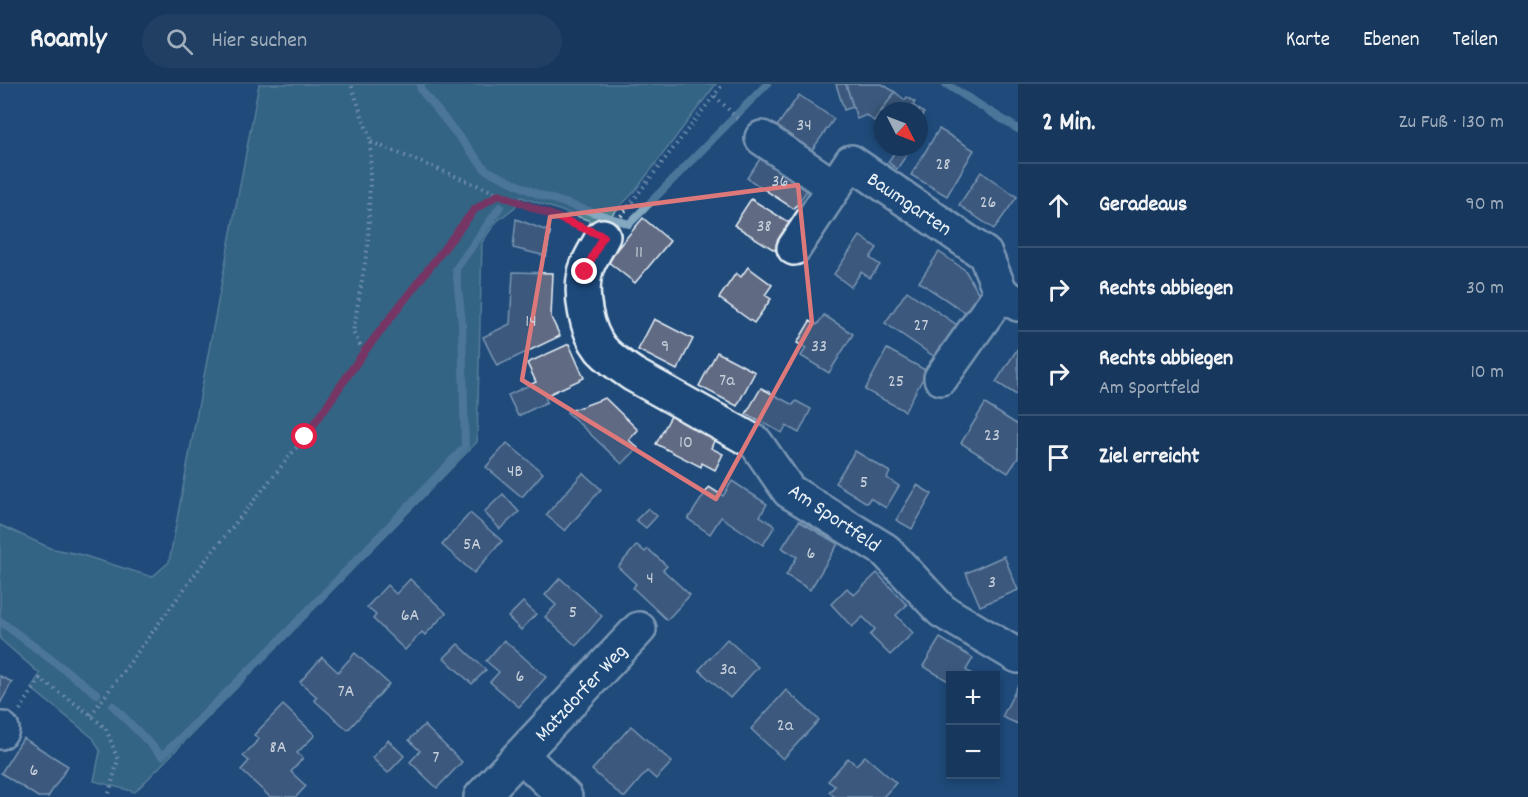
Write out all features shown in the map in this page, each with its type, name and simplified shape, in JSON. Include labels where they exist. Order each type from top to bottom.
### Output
[{"type":"street","name":"Baumgarten","points":[[752,130],[834,187],[851,162],[986,254],[1010,298]]},
{"type":"street","points":[[794,248],[834,187]]},
{"type":"street","name":"Am Sportfeld","points":[[612,227],[585,272],[583,300],[589,326],[600,347],[615,362],[634,375],[756,443],[789,491],[885,550],[942,611],[1018,656]]},
{"type":"street","points":[[941,378],[1010,298]]},
{"type":"street","name":"Matzdorfer Weg","points":[[481,797],[639,629]]},
{"type":"street","name":"Matzdorfer Weg","points":[[521,755],[565,797]]},
{"type":"path","points":[[351,84],[371,142],[368,245],[353,332],[364,352]]},
{"type":"path","points":[[371,142],[518,202],[612,227],[723,84]]},
{"type":"path","points":[[715,96],[752,130]]},
{"type":"path","points":[[91,715],[205,561],[305,437],[364,352],[474,210],[499,194]]},
{"type":"path","points":[[1,730],[10,723],[40,679],[91,715],[106,729],[118,760],[108,797]]},
{"type":"highlighted area","points":[[798,185],[812,323],[716,499],[522,380],[550,217]]},
{"type":"green space","points":[[259,84],[716,84],[634,192],[602,225],[521,197],[515,207],[496,222],[482,242],[477,442],[135,792],[94,781],[100,751],[93,738],[31,688],[40,674],[0,639],[0,525],[50,548],[82,555],[152,577],[169,562]]},
{"type":"building","points":[[836,84],[846,84],[853,107],[844,110]]},
{"type":"building","points":[[846,84],[882,84],[895,92],[888,102],[874,102],[874,121],[866,115],[857,119]]},
{"type":"building","points":[[895,92],[905,100],[907,97],[915,102],[888,102]]},
{"type":"building","points":[[799,95],[834,119],[810,153],[775,129]]},
{"type":"building","points":[[939,129],[974,150],[947,196],[911,175],[923,156],[928,156],[928,147]]},
{"type":"building","points":[[766,150],[813,182],[794,209],[747,178]]},
{"type":"building","points":[[892,156],[906,156],[897,169],[888,162]]},
{"type":"building","points":[[981,172],[1017,197],[994,229],[959,205]]},
{"type":"building","points":[[751,199],[793,225],[776,251],[734,225]]},
{"type":"building","points":[[643,218],[670,241],[635,283],[607,261]]},
{"type":"building","points":[[516,219],[550,232],[546,256],[513,248]]},
{"type":"building","points":[[860,236],[877,248],[870,258],[880,265],[870,278],[861,272],[851,287],[834,274]]},
{"type":"building","points":[[939,252],[965,270],[979,294],[966,313],[919,282]]},
{"type":"building","points":[[748,267],[772,285],[765,295],[771,299],[754,323],[719,298],[736,273],[741,277]]},
{"type":"building","points":[[513,272],[553,273],[551,317],[560,336],[497,366],[483,337],[510,324]]},
{"type":"building","points":[[907,291],[957,325],[935,357],[885,323]]},
{"type":"building","points":[[824,315],[853,334],[829,373],[801,356],[806,348],[797,343],[810,321],[817,325]]},
{"type":"building","points":[[654,319],[693,339],[677,370],[638,350]]},
{"type":"building","points":[[569,344],[584,378],[545,396],[547,402],[518,416],[508,395],[536,382],[527,363]]},
{"type":"building","points":[[1018,348],[1018,396],[996,382]]},
{"type":"building","points":[[887,349],[927,371],[905,411],[865,390]]},
{"type":"building","points":[[717,352],[755,372],[737,406],[699,386]]},
{"type":"building","points":[[761,388],[793,405],[796,401],[811,409],[799,433],[786,426],[782,433],[746,414]]},
{"type":"building","points":[[605,398],[638,430],[629,440],[638,448],[622,464],[567,412]]},
{"type":"building","points":[[985,404],[1018,425],[1018,458],[1008,473],[961,443]]},
{"type":"building","points":[[671,416],[715,439],[711,448],[723,454],[715,470],[702,463],[701,467],[656,444]]},
{"type":"building","points":[[507,443],[543,473],[522,497],[486,467]]},
{"type":"building","points":[[855,451],[890,472],[887,478],[899,486],[886,508],[870,498],[867,503],[835,483]]},
{"type":"building","points":[[583,473],[601,489],[565,531],[546,515]]},
{"type":"building","points":[[732,481],[767,504],[760,516],[775,526],[763,545],[721,517],[710,534],[688,519],[709,487],[723,496]]},
{"type":"building","points":[[917,485],[932,494],[912,529],[896,520]]},
{"type":"building","points":[[503,494],[519,512],[500,529],[484,512]]},
{"type":"building","points":[[648,508],[657,516],[646,528],[636,520]]},
{"type":"building","points":[[470,513],[502,541],[474,573],[442,545]]},
{"type":"building","points":[[799,521],[838,544],[810,590],[786,575],[797,557],[782,548]]},
{"type":"building","points":[[637,545],[645,552],[648,549],[667,566],[663,570],[690,595],[667,620],[633,588],[636,584],[618,567]]},
{"type":"building","points":[[1004,556],[1018,590],[980,606],[966,573]]},
{"type":"building","points":[[877,573],[907,605],[896,615],[913,633],[890,655],[870,635],[875,629],[863,617],[852,627],[831,604],[847,588],[854,595]]},
{"type":"building","points":[[560,578],[602,616],[576,646],[545,617],[556,605],[545,595]]},
{"type":"building","points":[[410,579],[446,613],[425,635],[422,632],[405,650],[373,619],[376,615],[367,607],[387,585],[396,594]]},
{"type":"building","points":[[523,602],[536,614],[521,630],[508,617]]},
{"type":"building","points":[[940,638],[973,658],[968,671],[946,671],[946,680],[923,666]]},
{"type":"building","points":[[727,639],[758,667],[730,698],[699,670]]},
{"type":"building","points":[[504,640],[546,677],[519,707],[490,682],[499,672],[486,661]]},
{"type":"building","points":[[458,644],[486,670],[472,684],[444,658]]},
{"type":"building","points":[[355,653],[389,684],[348,730],[314,700],[317,697],[300,682],[322,657],[338,672]]},
{"type":"building","points":[[0,676],[12,682],[0,704]]},
{"type":"building","points":[[1018,685],[1018,724],[1002,717]]},
{"type":"building","points":[[786,690],[819,720],[783,759],[751,729]]},
{"type":"building","points":[[283,705],[315,735],[297,753],[303,758],[291,772],[306,786],[296,797],[270,797],[241,770],[249,761],[243,756],[259,739],[254,735]]},
{"type":"building","points":[[424,725],[462,762],[437,788],[410,762],[420,751],[409,740]]},
{"type":"building","points":[[631,726],[672,762],[656,779],[647,771],[623,797],[592,770]]},
{"type":"building","points":[[23,738],[68,766],[48,797],[38,797],[1,773]]},
{"type":"building","points":[[388,740],[404,756],[388,773],[372,758]]},
{"type":"building","points":[[865,756],[896,783],[883,797],[835,797],[829,792],[835,786],[828,781],[848,758],[856,765]]},
{"type":"waterway","points":[[420,84],[421,90],[486,170],[537,194],[629,224],[767,84]]},
{"type":"waterway","points":[[946,84],[1018,129]]},
{"type":"waterway","points":[[113,706],[162,756],[278,642],[465,447],[462,324],[456,269],[500,207]]},
{"type":"waterway","points":[[0,621],[97,694]]},
{"type":"route","points":[[305,437],[364,352],[474,210],[499,194],[603,236],[585,272]]}]
